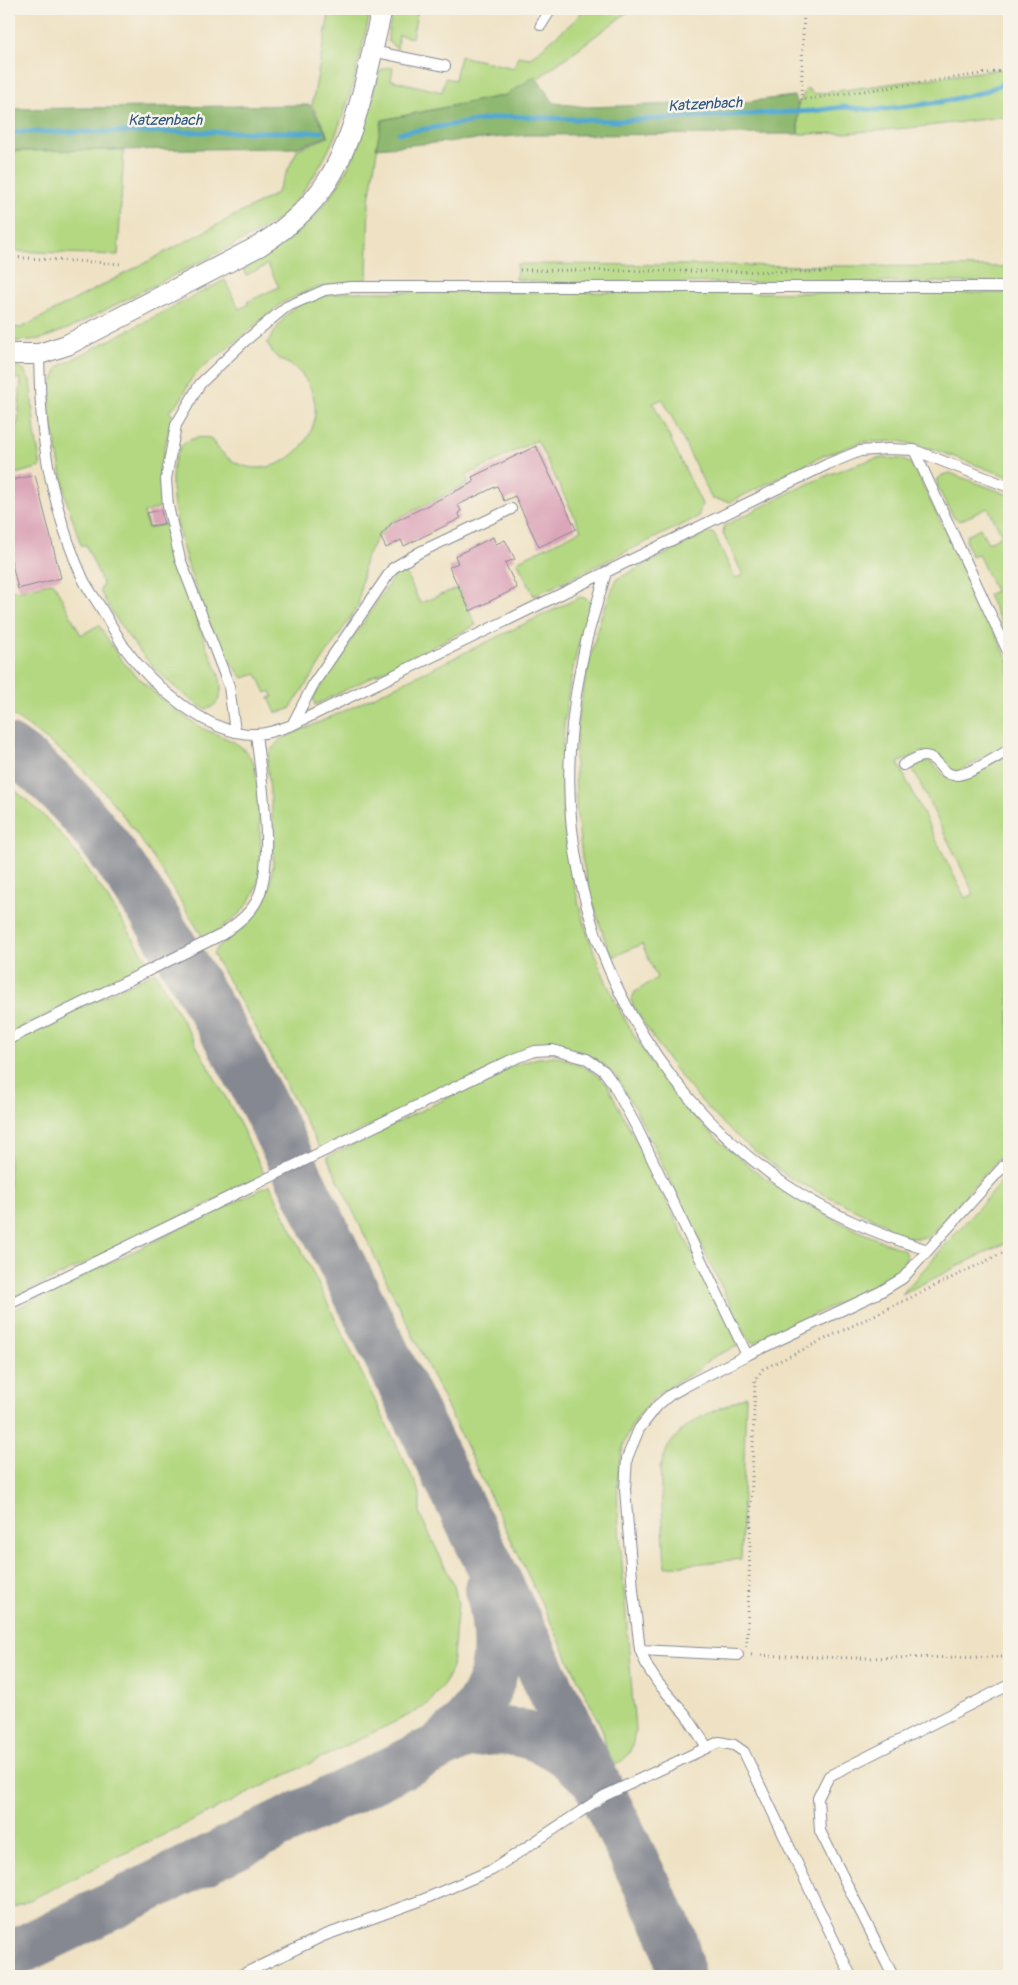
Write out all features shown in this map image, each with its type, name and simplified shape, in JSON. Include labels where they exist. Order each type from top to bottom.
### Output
[{"type":"street","points":[[9,354],[39,354],[67,345],[259,246],[281,232],[317,194],[333,171],[355,116],[382,9]]},
{"type":"lane","points":[[541,25],[551,9]]},
{"type":"lane","points":[[372,51],[445,66]]},
{"type":"lane","points":[[235,732],[229,686],[180,559],[168,506],[166,479],[176,425],[200,384],[245,341],[286,307],[325,290],[350,287],[1009,287]]},
{"type":"lane","points":[[39,354],[40,403],[47,459],[62,522],[84,580],[125,648],[152,679],[179,702],[210,722],[235,732],[256,734],[292,725],[828,464],[860,451],[888,448],[914,450],[1009,487]]},
{"type":"lane","points":[[914,450],[1009,654]]},
{"type":"lane","points":[[292,725],[314,684],[393,568],[420,552],[511,509]]},
{"type":"lane","points":[[606,572],[587,639],[573,712],[570,752],[570,804],[573,841],[582,890],[594,932],[623,1000],[643,1037],[666,1069],[715,1126],[746,1153],[786,1184],[831,1211],[875,1231],[928,1250]]},
{"type":"lane","points":[[9,1039],[223,934],[243,918],[256,903],[263,886],[266,867],[262,793],[256,734]]},
{"type":"lane","points":[[903,765],[923,756],[933,758],[945,772],[953,775],[963,774],[1009,750]]},
{"type":"lane","points":[[9,1304],[509,1061],[535,1051],[553,1050],[587,1059],[604,1071],[612,1082],[637,1128],[747,1355]]},
{"type":"lane","points":[[707,1747],[686,1715],[658,1684],[640,1650],[625,1489],[627,1458],[632,1443],[648,1416],[670,1395],[747,1355],[880,1292],[903,1278],[1009,1160]]},
{"type":"lane","points":[[640,1650],[738,1655]]},
{"type":"lane","points":[[893,1976],[820,1831],[818,1798],[829,1776],[1009,1685]]},
{"type":"lane","points":[[239,1976],[323,1936],[422,1900],[492,1870],[604,1796],[719,1742],[734,1745],[744,1752],[851,1976]]},
{"type":"path","points":[[804,9],[801,100],[1009,70]]},
{"type":"path","points":[[9,257],[122,264]]},
{"type":"path","points":[[520,270],[839,272]]},
{"type":"path","points":[[1009,1250],[764,1369],[755,1380],[747,1655],[852,1658],[1009,1657]]},
{"type":"green space","points":[[330,9],[371,9],[360,58],[337,130],[315,174],[287,212],[251,236],[70,328],[41,339],[9,342],[9,327],[21,328],[276,194],[298,149],[329,137],[312,105]]},
{"type":"green space","points":[[393,9],[418,9],[412,38],[399,35],[397,49],[388,41]]},
{"type":"green space","points":[[584,9],[632,9],[537,79],[506,95],[382,120],[369,200],[367,279],[312,289],[282,303],[205,365],[191,379],[180,401],[169,411],[173,416],[163,461],[161,483],[163,506],[144,513],[148,528],[166,524],[184,584],[220,678],[221,690],[218,700],[212,707],[205,709],[188,698],[158,672],[132,642],[100,591],[103,584],[86,545],[81,545],[67,502],[49,409],[51,386],[58,367],[225,280],[239,309],[248,305],[247,302],[279,287],[268,265],[246,275],[243,269],[280,247],[295,235],[309,222],[334,191],[358,146],[377,80],[383,69],[393,68],[391,80],[442,92],[445,78],[455,80],[460,56],[514,68],[518,56],[530,58],[574,21]]},
{"type":"green space","points":[[1009,68],[1009,116],[878,131],[798,134],[798,105],[807,88],[814,94]]},
{"type":"green space","points":[[535,76],[554,103],[587,107],[745,102],[794,96],[798,105],[798,134],[527,135],[376,148],[382,120],[506,95]]},
{"type":"green space","points":[[310,105],[328,136],[295,148],[9,151],[9,109]]},
{"type":"green space","points":[[124,150],[118,255],[9,251],[9,151]]},
{"type":"green space","points":[[517,264],[1009,267],[1009,282],[545,283],[516,279]]},
{"type":"green space","points":[[349,292],[1009,293],[1009,477],[933,449],[899,441],[863,442],[823,456],[730,502],[712,499],[663,399],[653,403],[702,504],[698,517],[534,596],[517,561],[581,530],[537,440],[466,476],[469,483],[391,522],[376,539],[365,559],[358,606],[290,709],[276,713],[269,698],[273,697],[271,691],[266,693],[257,674],[243,678],[218,644],[198,597],[177,525],[172,489],[174,461],[186,442],[210,438],[228,458],[247,467],[264,468],[279,463],[293,455],[304,443],[312,428],[315,412],[313,395],[302,374],[291,365],[276,357],[267,343],[284,318],[302,302],[318,297]]},
{"type":"green space","points":[[17,366],[23,369],[30,380],[35,434],[41,467],[11,475],[9,455],[13,455],[16,424],[18,424],[21,379],[9,378],[9,372],[13,367]]},
{"type":"green space","points":[[878,458],[901,459],[913,465],[1009,662],[1009,744],[959,771],[950,771],[922,752],[898,763],[965,898],[974,894],[911,765],[927,761],[946,776],[957,780],[1009,755],[1009,1147],[929,1236],[918,1238],[899,1235],[885,1224],[789,1177],[727,1127],[674,1068],[631,1001],[635,992],[657,978],[642,944],[615,956],[610,955],[590,894],[582,858],[576,807],[575,759],[578,716],[601,616],[617,579],[709,532],[714,534],[735,578],[743,575],[723,533],[724,526],[819,479]]},
{"type":"green space","points":[[950,473],[1009,495],[1009,639],[988,595],[995,591],[978,554],[971,556],[966,541],[967,535],[980,528],[988,543],[1002,535],[988,508],[959,521],[954,518],[938,488],[937,480],[942,475]]},
{"type":"green space","points":[[404,569],[420,603],[458,588],[476,625],[315,705],[313,698],[395,575]]},
{"type":"green space","points":[[53,582],[81,635],[99,625],[120,659],[155,693],[198,726],[236,743],[252,760],[257,778],[261,855],[257,887],[240,913],[225,926],[204,939],[148,851],[101,789],[66,755],[9,713],[9,588],[17,591]]},
{"type":"green space","points":[[580,597],[587,599],[590,603],[590,609],[571,677],[562,747],[564,817],[574,886],[594,953],[624,1017],[662,1076],[708,1130],[730,1150],[775,1185],[850,1227],[904,1250],[906,1256],[905,1264],[882,1282],[755,1343],[749,1340],[744,1333],[636,1110],[617,1078],[604,1065],[585,1054],[535,1050],[320,1149],[256,1028],[213,954],[223,943],[249,922],[268,893],[272,876],[273,837],[267,762],[270,752],[281,739],[340,713]]},
{"type":"green space","points":[[9,786],[31,804],[70,845],[150,964],[9,1033]]},
{"type":"green space","points":[[155,972],[235,1114],[265,1176],[9,1300],[9,1042]]},
{"type":"green space","points":[[555,1056],[595,1074],[607,1084],[738,1346],[710,1359],[697,1371],[660,1392],[634,1422],[622,1450],[619,1464],[618,1513],[635,1730],[629,1753],[622,1761],[610,1767],[603,1731],[327,1157],[512,1066],[538,1058]]},
{"type":"green space","points":[[1009,1173],[1009,1241],[902,1294]]},
{"type":"green space","points":[[270,1185],[420,1493],[420,1515],[454,1585],[458,1604],[452,1667],[445,1683],[429,1703],[411,1714],[9,1910],[9,1312]]},
{"type":"green space","points":[[746,1396],[741,1559],[665,1567],[660,1468],[668,1446],[682,1430],[701,1417]]},
{"type":"building","points":[[536,446],[576,529],[539,547],[515,496],[504,501],[497,486],[458,505],[461,511],[458,513],[461,518],[404,546],[401,540],[386,548],[380,536],[392,523],[474,482],[472,477]]},
{"type":"building","points":[[35,475],[61,578],[18,589],[9,552],[9,481]]},
{"type":"building","points":[[161,510],[164,524],[150,526],[147,513]]},
{"type":"building","points":[[493,537],[496,544],[505,540],[515,559],[505,563],[517,588],[470,611],[449,567],[458,563],[455,556]]},
{"type":"waterway","name":"Katzenbach","points":[[399,133],[509,116],[615,121],[813,111],[842,107],[876,110],[941,102],[984,92],[1009,81]]},
{"type":"waterway","name":"Katzenbach","points":[[9,132],[322,132]]},
{"type":"taxiway","points":[[9,748],[55,786],[95,830],[113,854],[176,951],[241,1062],[265,1107],[669,1930],[675,1946],[681,1976]]},
{"type":"taxiway","points":[[441,1745],[475,1712],[486,1694],[493,1676],[496,1657],[496,1636],[489,1589]]},
{"type":"taxiway","points":[[9,1956],[462,1736],[499,1731],[516,1732],[532,1736],[547,1742],[561,1751],[590,1775]]}]
